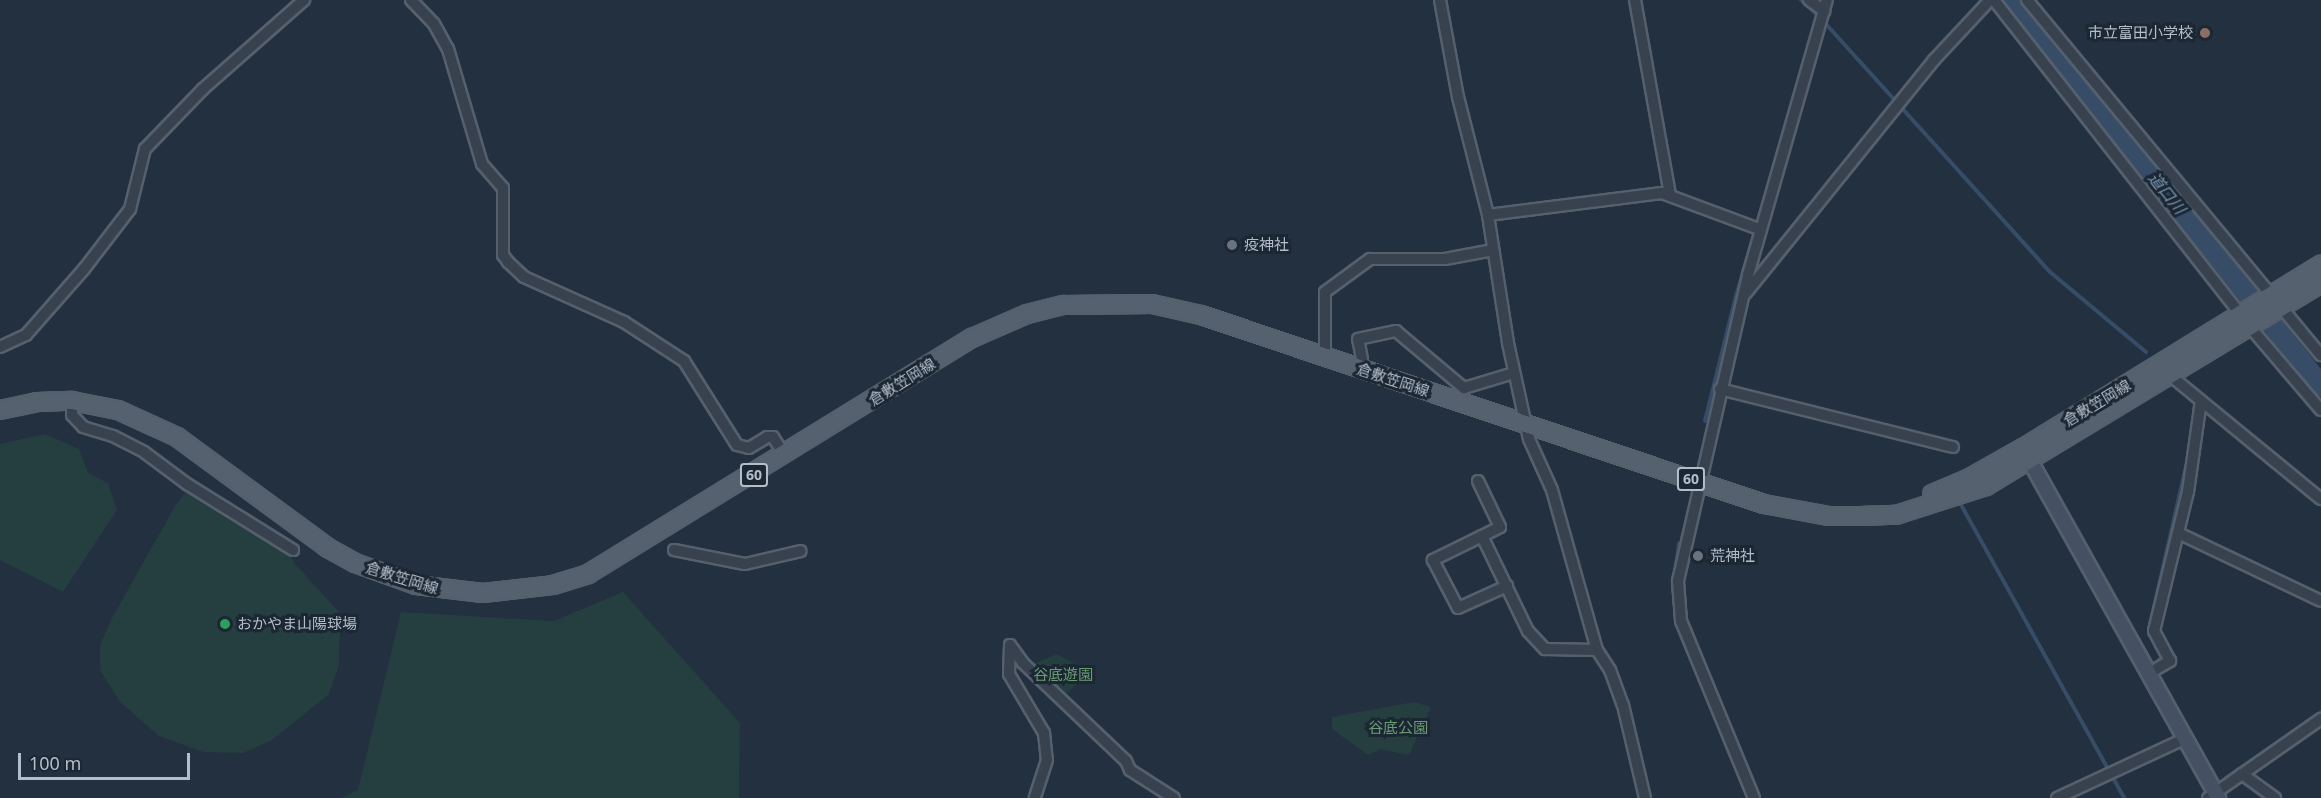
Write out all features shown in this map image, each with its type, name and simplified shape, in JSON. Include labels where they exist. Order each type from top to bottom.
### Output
[{"type":"main road","name":"倉敷笠岡線","points":[[0,410],[37,402],[72,401],[118,410],[177,437],[328,548],[384,576],[449,592],[521,590],[588,574],[785,456],[972,338],[1027,314],[1064,305],[1107,302],[1152,304],[1201,315],[1798,513],[1896,515],[1937,504],[1986,486],[2027,454],[2277,301],[2321,265]]},
{"type":"main road","name":"倉敷笠岡線","points":[[2277,301],[2321,283]]},
{"type":"main road","name":"倉敷笠岡線","points":[[2027,454],[2171,376],[2245,321]]},
{"type":"street","points":[[0,348],[26,335],[84,270],[130,209],[145,149],[203,88],[304,0]]},
{"type":"street","points":[[411,0],[434,24],[448,49],[482,164],[503,188],[503,255],[508,262],[524,277],[575,297],[624,322],[684,361],[737,445],[749,448],[767,437],[773,438],[785,456]]},
{"type":"street","points":[[1440,0],[1458,97],[1488,215],[1514,373],[1526,424],[1552,490],[1597,650],[1610,670],[1623,705],[1645,798]]},
{"type":"street","points":[[1635,0],[1670,194]]},
{"type":"street","points":[[1754,798],[1681,621],[1678,581],[1698,481],[1745,293],[1756,228],[1826,6],[1809,0]]},
{"type":"street","points":[[1745,293],[1898,104],[1992,0],[2245,321],[2321,410]]},
{"type":"street","points":[[2027,0],[2321,355]]},
{"type":"street","points":[[1488,215],[1670,194],[1756,228]]},
{"type":"street","points":[[1325,357],[1325,292],[1370,259],[1445,259],[1493,250]]},
{"type":"street","points":[[1362,359],[1358,339],[1396,332],[1464,388],[1514,373]]},
{"type":"street","points":[[2171,376],[2321,499]]},
{"type":"street","points":[[1720,389],[1953,447]]},
{"type":"street","points":[[2148,674],[2170,662],[2154,631],[2179,531],[2197,398]]},
{"type":"street","points":[[72,401],[72,415],[82,427],[112,436],[144,452],[187,484],[293,550]]},
{"type":"street","points":[[2027,454],[2214,796],[2321,719]]},
{"type":"street","points":[[1478,481],[1500,527],[1433,560],[1458,608],[1507,586]]},
{"type":"street","points":[[2179,531],[2321,601]]},
{"type":"street","points":[[1482,536],[1528,631],[1545,649],[1597,650]]},
{"type":"street","points":[[674,550],[745,564],[801,551]]},
{"type":"street","points":[[1035,798],[1047,760],[1044,733],[1009,674],[1010,645],[1031,671],[1126,760],[1130,770],[1174,798]]},
{"type":"street","points":[[2057,798],[2184,739]]},
{"type":"street","points":[[2239,777],[2276,798]]},
{"type":"green space","points":[[45,434],[79,449],[88,473],[108,483],[117,510],[63,592],[0,560],[0,444]]},
{"type":"green space","name":"おかやま山陽球場","points":[[192,492],[289,553],[295,564],[340,613],[339,665],[329,694],[272,740],[243,753],[203,752],[159,736],[120,702],[100,670],[100,645],[112,618],[175,506],[185,493]]},
{"type":"green space","points":[[623,592],[740,723],[739,798],[341,798],[358,790],[401,612],[554,621]]},
{"type":"green space","name":"谷底遊園","points":[[1057,654],[1090,672],[1063,697],[1031,665]]},
{"type":"green space","name":"谷底公園","points":[[1414,702],[1431,707],[1409,755],[1380,749],[1368,755],[1332,729],[1332,717]]},
{"type":"waterway","points":[[1801,0],[1820,17]]},
{"type":"waterway","name":"道口川","points":[[2014,0],[2321,386]]},
{"type":"waterway","points":[[1825,23],[2050,272],[2146,352]]},
{"type":"waterway","points":[[1705,421],[1736,296],[1806,56]]},
{"type":"waterway","points":[[2194,414],[2195,398]]},
{"type":"waterway","points":[[2151,634],[2149,629],[2186,466]]},
{"type":"waterway","points":[[1960,503],[2124,798]]},
{"type":"waterway","points":[[1675,572],[1679,543]]},
{"type":"waterway","points":[[1673,588],[1676,619]]},
{"type":"waterway","points":[[2157,662],[2163,656]]},
{"type":"waterway","points":[[2226,778],[2321,712]]},
{"type":"waterway","points":[[2237,778],[2266,798]]},
{"type":"place","name":"市立富田小学校","points":[[2205,33]]},
{"type":"place","name":"疫神社","points":[[1232,245]]},
{"type":"place","name":"荒神社","points":[[1698,556]]},
{"type":"place","name":"おかやま山陽球場","points":[[225,624]]}]
